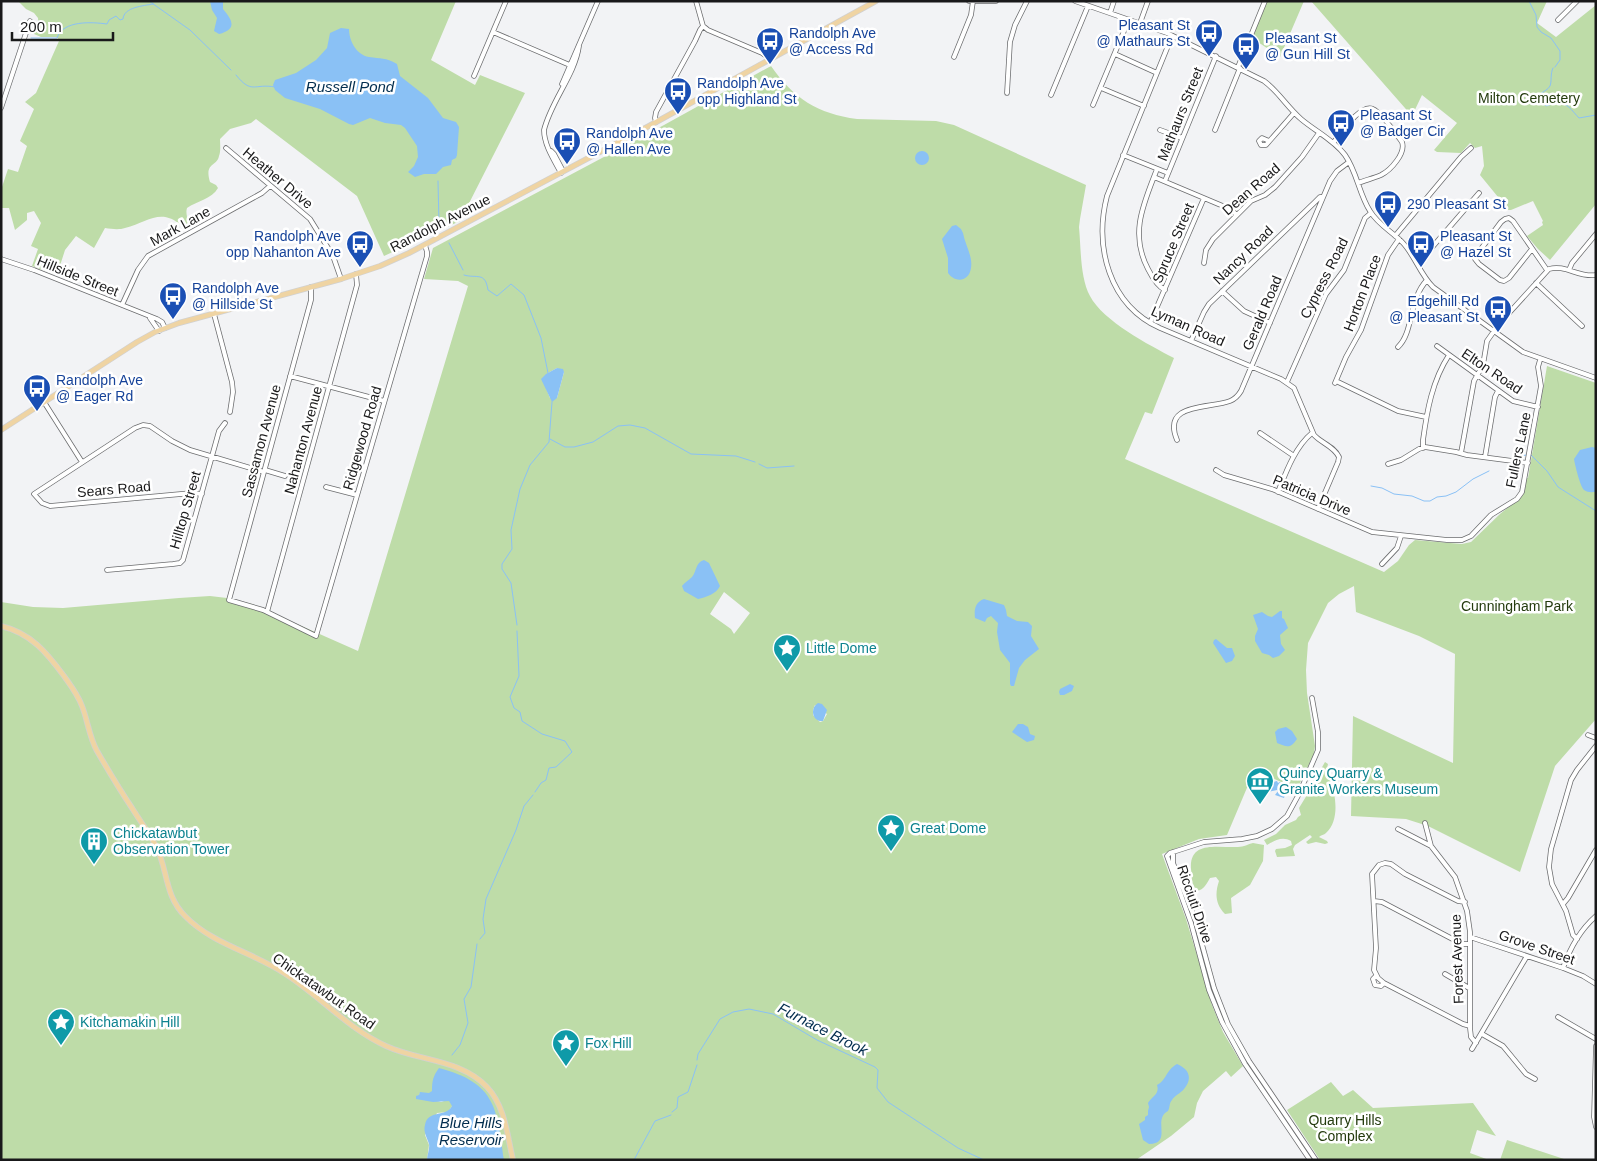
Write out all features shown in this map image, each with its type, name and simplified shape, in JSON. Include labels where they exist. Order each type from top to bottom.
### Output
[{"type":"main road","name":"Randolph Avenue","points":[[1,430],[131,346],[165,328],[341,279],[392,261],[425,245],[656,122],[876,1]]},
{"type":"main road","name":"Chickatawbut Road","points":[[1,626],[20,632],[39,645],[52,659],[77,695],[84,710],[93,743],[156,847],[170,893],[176,906],[185,916],[207,934],[254,956],[286,975],[349,1024],[379,1042],[403,1052],[467,1071],[480,1080],[500,1105],[512,1160]]},
{"type":"street","points":[[474,76],[506,1]]},
{"type":"street","points":[[562,172],[554,154],[550,151],[545,138],[545,128],[598,1]]},
{"type":"street","points":[[696,1],[703,26],[764,54],[770,59]]},
{"type":"street","points":[[954,57],[971,15],[971,1],[996,1]]},
{"type":"street","points":[[1007,93],[1010,42],[1014,27],[1027,1]]},
{"type":"street","points":[[1110,13],[1114,1]]},
{"type":"street","points":[[1140,23],[1148,1]]},
{"type":"street","points":[[1215,130],[1265,1]]},
{"type":"street","points":[[1558,20],[1577,1]]},
{"type":"street","points":[[1078,2],[1172,36],[1266,82],[1294,113],[1341,150],[1350,162],[1371,213],[1405,246],[1427,280],[1436,289],[1523,352],[1540,360],[1596,378]]},
{"type":"street","points":[[1051,95],[1088,6]]},
{"type":"street","points":[[1093,106],[1129,19]]},
{"type":"street","points":[[1,108],[30,21]]},
{"type":"street","points":[[656,122],[654,118],[656,112],[703,26]]},
{"type":"street","points":[[493,32],[571,65]]},
{"type":"street","name":"Lyman Road","points":[[1172,36],[1123,155],[1104,207],[1102,227],[1103,249],[1111,278],[1124,300],[1134,312],[1150,324],[1287,382]]},
{"type":"street","points":[[1115,54],[1157,73]]},
{"type":"street","name":"Mathaurs Street","points":[[1164,181],[1216,56]]},
{"type":"street","points":[[1100,88],[1144,106]]},
{"type":"street","points":[[1333,144],[1357,114],[1369,108],[1376,111],[1402,142],[1403,151],[1388,170],[1358,183]]},
{"type":"street","points":[[1269,141],[1294,113]]},
{"type":"street","points":[[1160,130],[1182,138]]},
{"type":"street","name":"Dean Road","points":[[1204,263],[1206,250],[1209,245],[1253,200],[1265,195],[1275,187],[1302,157],[1319,133]]},
{"type":"street","name":"Heather Drive","points":[[226,148],[310,219],[330,251],[341,279]]},
{"type":"street","points":[[1395,236],[1471,148]]},
{"type":"street","points":[[1123,155],[1168,173]]},
{"type":"street","name":"Gerald Road","points":[[1177,440],[1174,428],[1180,415],[1193,408],[1232,400],[1241,391],[1323,197],[1335,174],[1350,162]]},
{"type":"street","points":[[1158,169],[1141,212],[1140,240],[1148,270],[1158,285],[1165,290]]},
{"type":"street","points":[[1154,177],[1230,209],[1237,215]]},
{"type":"street","name":"Mark Lane","points":[[122,305],[138,270],[148,256],[262,194],[270,186]]},
{"type":"street","points":[[1417,263],[1479,193]]},
{"type":"street","name":"Nancy Road","points":[[1191,341],[1206,307],[1320,197],[1323,197]]},
{"type":"street","name":"Spruce Street","points":[[1150,324],[1204,198]]},
{"type":"street","name":"Cypress Road","points":[[1287,382],[1326,294],[1342,272],[1365,218],[1371,213]]},
{"type":"street","points":[[1532,249],[1505,281],[1500,280],[1476,261],[1478,253],[1501,222],[1509,218],[1514,222],[1547,270]]},
{"type":"street","points":[[1569,270],[1596,234]]},
{"type":"street","name":"Horton Place","points":[[1399,239],[1388,255],[1361,330],[1346,357],[1336,382],[1400,412],[1426,417]]},
{"type":"street","name":"Ridgewood Road","points":[[267,612],[316,636],[427,255],[425,245]]},
{"type":"street","name":"Hillside Street","points":[[1,259],[34,270],[159,320],[165,328]]},
{"type":"street","points":[[1461,453],[1474,381],[1483,365],[1488,341],[1494,332],[1547,270],[1556,268],[1569,270],[1583,276],[1596,275]]},
{"type":"street","name":"Nahanton Avenue","points":[[267,612],[357,285],[356,274]]},
{"type":"street","points":[[1398,347],[1404,338],[1418,291],[1427,280]]},
{"type":"street","points":[[1536,283],[1582,326]]},
{"type":"street","name":"Sassamon Avenue","points":[[267,612],[229,600],[312,297],[311,287]]},
{"type":"street","points":[[1222,291],[1244,311],[1270,323]]},
{"type":"street","points":[[214,314],[232,382],[233,392],[230,412]]},
{"type":"street","name":"Hillside Street","points":[[146,315],[153,321],[159,331]]},
{"type":"street","name":"Elton Road","points":[[1437,346],[1516,403],[1538,407]]},
{"type":"street","points":[[1423,448],[1426,417],[1433,388],[1449,356]]},
{"type":"street","name":"Fullers Lane","points":[[1401,536],[1454,540],[1468,537],[1491,515],[1521,494],[1538,407],[1541,383],[1538,367],[1540,360]]},
{"type":"street","points":[[290,376],[384,401]]},
{"type":"street","points":[[1287,382],[1295,390],[1312,433],[1334,450],[1339,457],[1318,509]]},
{"type":"street","points":[[1484,457],[1495,397],[1498,391]]},
{"type":"street","points":[[44,402],[82,462],[142,425],[151,427],[187,448],[212,457],[285,476]]},
{"type":"street","name":"Hilltop Street","points":[[107,570],[180,563],[185,556],[219,432],[224,423]]},
{"type":"street","points":[[1260,433],[1294,456]]},
{"type":"street","points":[[1278,492],[1294,456],[1312,433]]},
{"type":"street","points":[[1388,464],[1401,460],[1423,448],[1528,463]]},
{"type":"street","name":"Sears Road","points":[[82,462],[34,494],[42,503],[50,506],[192,493],[202,494]]},
{"type":"street","name":"Patricia Drive","points":[[1216,470],[1224,475],[1261,485],[1372,532],[1401,536]]},
{"type":"street","points":[[326,487],[357,495]]},
{"type":"street","points":[[1382,564],[1398,546],[1401,536]]},
{"type":"street","points":[[1172,852],[1204,842],[1257,836],[1272,829],[1287,816],[1319,749],[1312,698]]},
{"type":"street","points":[[1588,735],[1596,738]]},
{"type":"street","points":[[1577,939],[1554,890],[1549,867],[1550,853],[1571,780],[1575,772],[1596,746]]},
{"type":"street","name":"Forest Avenue","points":[[1425,823],[1431,846],[1456,879],[1465,902],[1470,937],[1470,1026],[1471,1038],[1476,1042]]},
{"type":"street","points":[[1398,829],[1431,846]]},
{"type":"street","points":[[1562,904],[1567,900],[1596,850]]},
{"type":"street","name":"Ricciuti Drive","points":[[1172,852],[1168,854],[1168,858],[1220,1018],[1245,1064],[1310,1160]]},
{"type":"street","name":"Ricciuti Drive","points":[[1172,852],[1174,864],[1195,920],[1214,988],[1228,1024],[1252,1065],[1316,1160]]},
{"type":"street","points":[[1438,854],[1445,858]]},
{"type":"street","points":[[1465,902],[1458,901],[1405,874],[1394,864],[1387,863],[1377,866],[1372,874],[1376,948],[1374,967],[1376,976],[1384,983],[1470,1026]]},
{"type":"street","points":[[1374,901],[1382,902],[1462,944],[1469,944]]},
{"type":"street","points":[[1563,968],[1583,928],[1596,916]]},
{"type":"street","name":"Grove Street","points":[[1470,937],[1563,968],[1583,976],[1596,984]]},
{"type":"street","points":[[1472,1049],[1527,956]]},
{"type":"street","points":[[1445,974],[1470,988]]},
{"type":"street","points":[[1376,976],[1373,979],[1375,985],[1380,986],[1384,983]]},
{"type":"street","points":[[1558,1017],[1596,1039]]},
{"type":"street","points":[[1482,1034],[1503,1046],[1526,1074],[1535,1079]]},
{"type":"street","points":[[1596,1046],[1594,1099],[1596,1127]]},
{"type":"green space","points":[[18,1],[456,1],[431,60],[475,85],[480,75],[525,93],[460,221],[384,256],[357,196],[256,119],[251,123],[230,129],[220,139],[218,159],[209,171],[210,182],[218,188],[208,197],[187,208],[187,225],[182,226],[167,217],[161,217],[123,229],[105,228],[94,248],[76,236],[65,250],[57,275],[32,266],[38,249],[31,246],[41,223],[34,211],[27,213],[27,220],[15,230],[9,208],[1,208],[1,190],[8,169],[18,172],[27,146],[20,141],[34,109],[25,102],[36,93],[59,41],[57,37],[41,37],[34,34],[38,18]]},
{"type":"green space","points":[[1267,1],[1304,1],[1280,57],[1252,38]]},
{"type":"green space","name":"Milton Cemetery","points":[[1311,1],[1547,1],[1537,23],[1556,37],[1596,5],[1596,204],[1550,260],[1527,236],[1543,225],[1543,221],[1533,201],[1511,210],[1505,210],[1496,200],[1498,197],[1480,175],[1484,166],[1482,146],[1475,148],[1470,143],[1461,153],[1437,152],[1434,150],[1457,123],[1422,95],[1412,116]]},
{"type":"green space","name":"Cunningham Park","points":[[771,66],[798,96],[830,113],[857,119],[936,121],[954,125],[1086,185],[1079,227],[1084,281],[1090,296],[1105,314],[1128,332],[1174,358],[1152,414],[1145,412],[1125,459],[1384,572],[1398,561],[1409,545],[1415,540],[1462,544],[1471,542],[1522,496],[1525,490],[1526,478],[1528,478],[1547,366],[1596,383],[1596,719],[1555,766],[1520,872],[1428,826],[1406,819],[1351,816],[1353,716],[1453,763],[1455,654],[1419,636],[1356,612],[1354,586],[1339,594],[1328,603],[1308,643],[1307,693],[1315,746],[1314,754],[1297,789],[1263,774],[1249,783],[1227,835],[1199,839],[1162,854],[1186,919],[1212,1005],[1223,1032],[1243,1066],[1231,1077],[1226,1071],[1203,1091],[1197,1103],[1194,1117],[1171,1136],[1136,1160],[437,1160],[452,1106],[448,1112],[437,1113],[425,1135],[429,1145],[427,1160],[1,1160],[1,602],[33,607],[63,608],[210,596],[227,598],[252,604],[358,651],[468,286],[458,281],[424,279],[433,248]],"holes":[[[557,368],[564,372],[557,398],[550,398],[546,388],[548,373]],[[724,592],[750,613],[734,634],[731,629],[710,614]],[[815,705],[827,714],[823,721],[820,722],[813,715]],[[420,1093],[429,1093],[447,1100],[441,1102],[419,1096]]]},
{"type":"green space","points":[[1325,762],[1328,764],[1327,768],[1334,792],[1335,814],[1330,828],[1319,837],[1328,843],[1316,842],[1308,844],[1306,842],[1312,837],[1310,835],[1295,845],[1293,849],[1295,856],[1277,857],[1276,849],[1292,845],[1291,841],[1279,839],[1267,845],[1264,840],[1276,834],[1285,825],[1296,820],[1301,815],[1299,808],[1310,790],[1315,775]]},
{"type":"green space","points":[[1253,843],[1264,845],[1263,861],[1250,885],[1231,898],[1232,913],[1225,914],[1219,906],[1217,898],[1219,881],[1216,877],[1210,878],[1203,888],[1197,891],[1192,880],[1192,860],[1195,853],[1206,848],[1240,847]]},
{"type":"green space","name":"Quarry Hills Complex","points":[[1331,1082],[1343,1096],[1353,1090],[1373,1108],[1473,1103],[1496,1136],[1477,1130],[1470,1153],[1489,1160],[1320,1160],[1287,1110]]},
{"type":"green space","points":[[1507,1140],[1567,1160],[1500,1160]]},
{"type":"water","points":[[210,1],[223,1],[223,9],[232,24],[229,30],[219,34],[214,31],[217,18],[212,10]]},
{"type":"water","name":"Russell Pond","points":[[341,28],[349,29],[352,42],[364,56],[386,59],[397,64],[400,76],[428,98],[443,118],[456,122],[459,127],[457,155],[452,160],[451,165],[443,167],[436,174],[424,174],[415,177],[408,172],[414,166],[418,157],[417,146],[401,125],[385,123],[370,118],[353,125],[349,124],[320,109],[285,98],[275,90],[273,85],[275,80],[296,73],[316,60],[327,48],[330,33]]},
{"type":"water","points":[[922,151],[927,153],[929,158],[927,163],[922,165],[917,163],[915,158],[917,153]]},
{"type":"water","points":[[956,225],[963,233],[971,264],[970,273],[961,280],[954,278],[948,273],[948,258],[942,239],[952,226]]},
{"type":"water","points":[[557,368],[563,369],[564,372],[557,398],[552,402],[541,379]]},
{"type":"water","points":[[1596,448],[1596,492],[1587,492],[1582,488],[1574,459],[1580,450]]},
{"type":"water","points":[[704,560],[709,563],[720,586],[711,595],[698,599],[684,591],[682,586],[694,575],[698,565]]},
{"type":"water","points":[[984,599],[1004,605],[1007,616],[1017,621],[1028,622],[1032,626],[1031,636],[1039,649],[1025,660],[1019,668],[1014,686],[1010,684],[1010,663],[1000,650],[997,632],[998,623],[991,616],[985,622],[975,618],[976,607]]},
{"type":"water","points":[[1282,611],[1282,618],[1288,628],[1280,635],[1281,644],[1285,650],[1279,656],[1273,658],[1262,653],[1255,641],[1258,629],[1253,615],[1262,612],[1272,617]]},
{"type":"water","points":[[1216,639],[1227,648],[1232,648],[1235,656],[1232,661],[1226,663],[1213,643]]},
{"type":"water","points":[[1070,684],[1074,686],[1072,691],[1060,695],[1060,689]]},
{"type":"water","points":[[818,703],[822,704],[827,710],[823,721],[820,721],[813,715],[814,708]]},
{"type":"water","points":[[1018,724],[1028,727],[1030,734],[1035,736],[1034,740],[1027,742],[1012,732]]},
{"type":"water","points":[[1286,727],[1292,731],[1297,739],[1288,746],[1277,743],[1275,732]]},
{"type":"water","points":[[1260,779],[1280,782],[1286,791],[1284,798],[1275,795],[1277,790],[1267,792],[1257,798],[1253,785]]},
{"type":"water","points":[[1177,1064],[1187,1071],[1189,1078],[1187,1085],[1173,1099],[1168,1111],[1164,1115],[1160,1140],[1149,1144],[1143,1140],[1139,1124],[1148,1115],[1148,1103],[1157,1093],[1157,1085],[1163,1081],[1170,1070]]},
{"type":"water","name":"Blue Hills Reservoir","points":[[439,1068],[472,1081],[483,1090],[495,1112],[504,1160],[427,1160],[429,1146],[424,1130],[427,1120],[433,1115],[446,1112],[452,1106],[449,1101],[433,1102],[416,1099],[416,1096],[420,1092],[429,1093],[432,1091],[433,1079]]},
{"type":"waterway","points":[[149,1],[190,30],[231,70]]},
{"type":"waterway","points":[[1529,1],[1536,15],[1537,27],[1551,38],[1560,51],[1560,60],[1555,67]]},
{"type":"waterway","points":[[31,38],[57,38],[60,32],[72,25],[86,23],[107,24],[109,20],[116,16],[120,20],[130,10],[139,6],[153,4]]},
{"type":"waterway","points":[[1553,68],[1550,86],[1539,95],[1540,100],[1546,106],[1555,103],[1563,104],[1569,107],[1579,118],[1596,115]]},
{"type":"waterway","points":[[236,75],[250,87],[275,87]]},
{"type":"waterway","points":[[438,181],[439,224],[441,229]]},
{"type":"waterway","points":[[449,243],[463,270]]},
{"type":"waterway","points":[[464,275],[483,278],[488,290],[497,296],[511,284],[524,295],[541,338],[548,373]]},
{"type":"waterway","points":[[517,625],[511,583],[502,569],[502,564],[512,549],[511,530],[520,489],[530,465],[549,442],[552,402]]},
{"type":"waterway","points":[[550,439],[565,447],[574,447],[593,442],[618,426],[630,425],[645,428],[691,454],[736,456],[755,462]]},
{"type":"waterway","points":[[1516,457],[1526,455]]},
{"type":"waterway","points":[[1531,455],[1547,471],[1558,487],[1596,511]]},
{"type":"waterway","points":[[759,464],[767,468],[794,466]]},
{"type":"waterway","points":[[1371,486],[1382,488],[1394,494],[1430,501],[1456,492],[1473,479],[1489,471]]},
{"type":"waterway","points":[[517,631],[519,676],[510,697],[514,708],[520,712],[522,721],[542,734],[565,741],[572,752],[556,767],[549,768],[546,780],[541,783],[535,792]]},
{"type":"waterway","points":[[480,939],[485,933],[483,919],[486,899],[516,830],[524,806],[533,795]]},
{"type":"waterway","points":[[452,1055],[460,1045],[468,1023],[464,999],[471,987],[477,944]]},
{"type":"waterway","name":"Furnace Brook","points":[[697,1060],[698,1054],[720,1019],[733,1012],[749,1009],[773,1014],[817,1040],[875,1067],[878,1070],[877,1088],[888,1102],[958,1148],[984,1160]]},
{"type":"waterway","name":"Furnace Brook","points":[[672,1112],[677,1108],[678,1097],[688,1092],[697,1065]]},
{"type":"waterway","name":"Furnace Brook","points":[[634,1160],[655,1121],[671,1115]]},
{"type":"place","name":"Pleasant St @ Mathaurs St","points":[[1209,57]]},
{"type":"place","name":"Randolph Ave @ Access Rd","points":[[770,65]]},
{"type":"place","name":"Pleasant St @ Gun Hill St","points":[[1246,70]]},
{"type":"place","name":"Randolph Ave opp Highland St","points":[[678,115]]},
{"type":"place","name":"Pleasant St @ Badger Cir","points":[[1341,147]]},
{"type":"place","name":"Randolph Ave @ Hallen Ave","points":[[567,165]]},
{"type":"place","name":"290 Pleasant St","points":[[1388,228]]},
{"type":"place","name":"Randolph Ave opp Nahanton Ave","points":[[360,268]]},
{"type":"place","name":"Pleasant St @ Hazel St","points":[[1421,268]]},
{"type":"place","name":"Randolph Ave @ Hillside St","points":[[173,320]]},
{"type":"place","name":"Edgehill Rd @ Pleasant St","points":[[1498,333]]},
{"type":"place","name":"Randolph Ave @ Eager Rd","points":[[37,412]]},
{"type":"place","name":"Little Dome","points":[[787,672]]},
{"type":"place","name":"Quincy Quarry & Granite Workers Museum","points":[[1260,805]]},
{"type":"place","name":"Great Dome","points":[[891,852]]},
{"type":"place","name":"Chickatawbut Observation Tower","points":[[94,865]]},
{"type":"place","name":"Kitchamakin Hill","points":[[61,1046]]},
{"type":"place","name":"Fox Hill","points":[[566,1067]]}]
